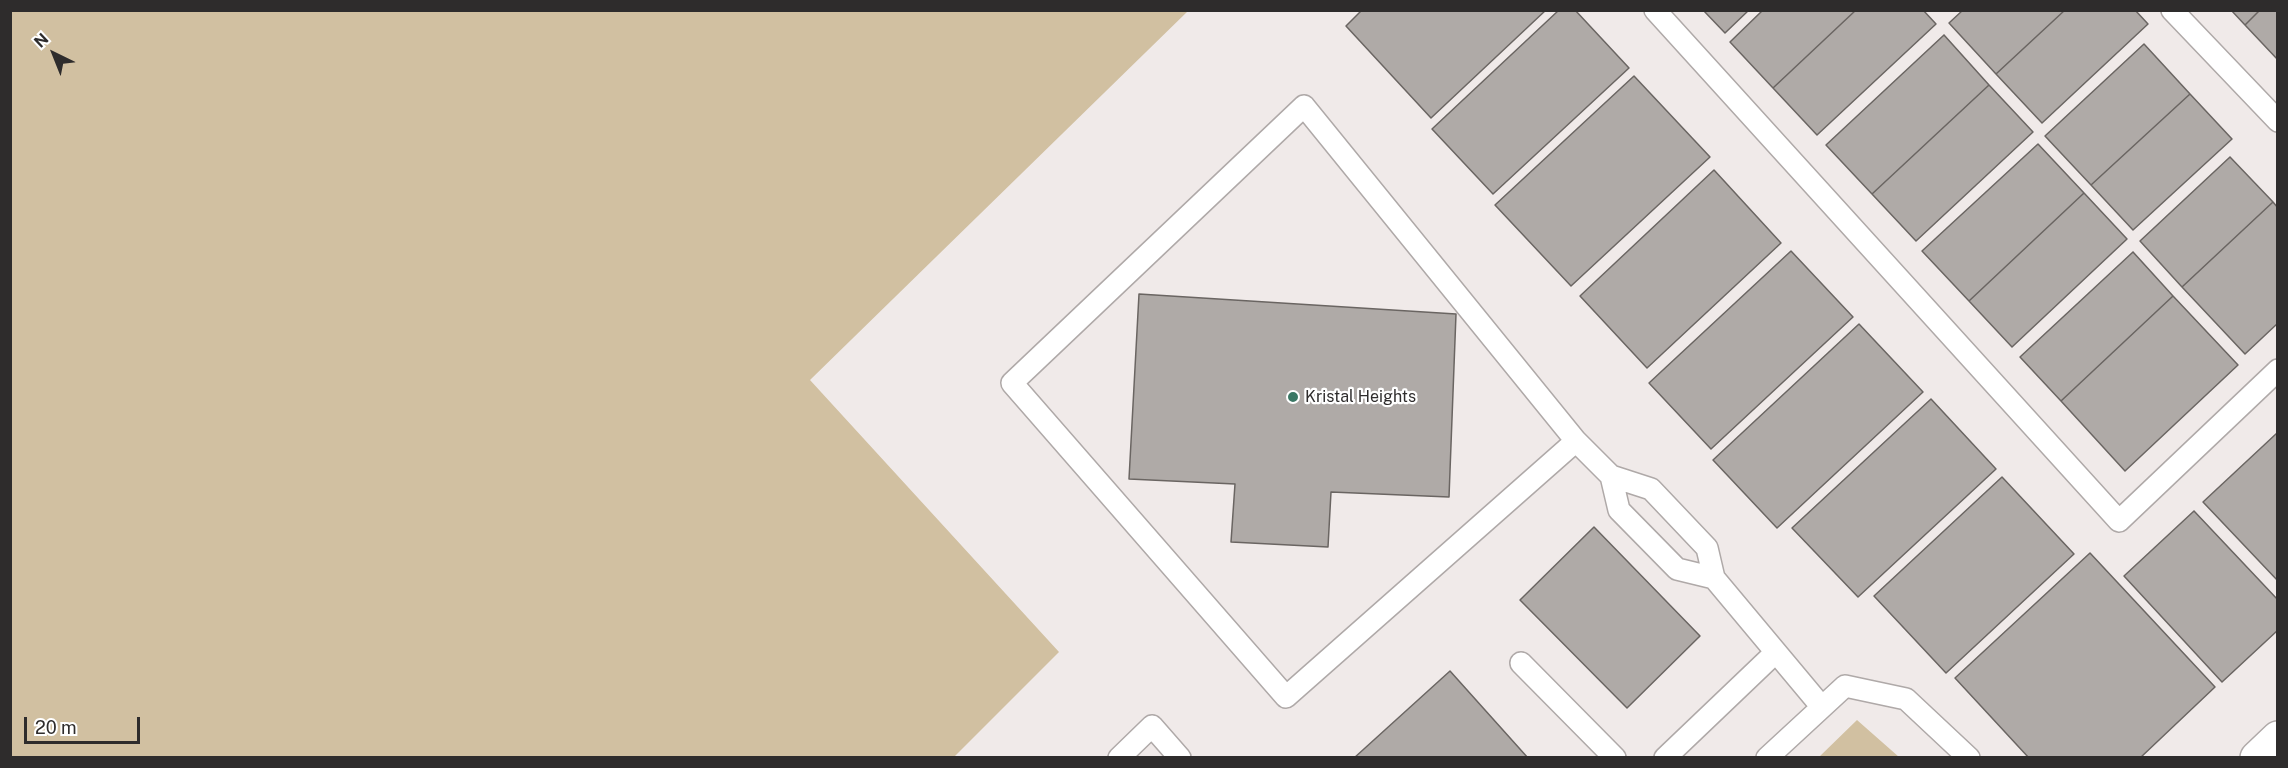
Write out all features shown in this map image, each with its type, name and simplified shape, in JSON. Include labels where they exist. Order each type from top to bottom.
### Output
[{"type":"street","points":[[2257,758],[2277,738]]},
{"type":"lane","points":[[1655,10],[2119,520],[2277,370]]},
{"type":"lane","points":[[2172,10],[2277,121]]},
{"type":"lane","points":[[1576,441],[1286,697],[1012,383],[1304,106],[1576,441],[1611,477],[1620,510],[1677,568],[1714,578]]},
{"type":"lane","points":[[1611,477],[1652,489],[1707,548],[1714,578],[1821,706]]},
{"type":"lane","points":[[1665,758],[1775,653]]},
{"type":"lane","points":[[1521,663],[1616,758]]},
{"type":"lane","points":[[1767,758],[1845,686],[1906,699],[1969,758]]},
{"type":"lane","points":[[1119,758],[1152,726],[1180,758]]},
{"type":"shaded area","points":[[10,11],[1188,11],[810,380],[1059,652],[954,757],[11,757]]},
{"type":"shaded area","points":[[1857,720],[1899,757],[1819,757]]},
{"type":"building","points":[[1362,10],[1546,10],[1431,118],[1346,26]]},
{"type":"building","points":[[1559,10],[1575,10],[1629,68],[1493,194],[1432,129]]},
{"type":"building","points":[[1703,10],[1749,10],[1725,33]]},
{"type":"building","points":[[1763,10],[1856,10],[1773,88],[1730,42]]},
{"type":"building","points":[[1856,10],[1923,10],[1936,24],[1817,135],[1773,88]]},
{"type":"building","points":[[1963,10],[2065,10],[1996,74],[1949,23]]},
{"type":"building","points":[[2065,10],[2135,10],[2148,24],[2042,123],[1996,74]]},
{"type":"building","points":[[2231,10],[2260,10],[2245,25]]},
{"type":"building","points":[[2260,10],[2278,10],[2278,60],[2245,25]]},
{"type":"building","points":[[1944,35],[1989,85],[1872,194],[1826,145]]},
{"type":"building","points":[[2144,44],[2190,94],[2091,185],[2045,136]]},
{"type":"building","points":[[1634,76],[1710,157],[1571,286],[1495,205]]},
{"type":"building","points":[[1989,85],[2033,132],[1916,241],[1872,194]]},
{"type":"building","points":[[2190,94],[2232,139],[2133,230],[2091,185]]},
{"type":"building","points":[[2038,144],[2084,193],[1969,301],[1922,251]]},
{"type":"building","points":[[2230,157],[2273,202],[2182,287],[2140,241]]},
{"type":"building","points":[[1714,170],[1781,243],[1647,368],[1580,296]]},
{"type":"building","points":[[2084,193],[2127,239],[2012,347],[1969,301]]},
{"type":"building","points":[[2273,202],[2278,208],[2278,323],[2245,354],[2182,287]]},
{"type":"building","points":[[1791,251],[1853,317],[1711,449],[1649,383]]},
{"type":"building","points":[[2133,252],[2173,296],[2061,401],[2020,357]]},
{"type":"building","name":"Kristal Heights","points":[[1139,294],[1456,314],[1449,497],[1331,492],[1328,547],[1231,542],[1235,484],[1129,479]]},
{"type":"building","points":[[2173,296],[2238,365],[2125,471],[2061,401]]},
{"type":"building","points":[[1859,324],[1923,392],[1777,528],[1713,460]]},
{"type":"building","points":[[1931,399],[1996,469],[1858,597],[1792,528]]},
{"type":"building","points":[[2278,434],[2278,581],[2203,502]]},
{"type":"building","points":[[2002,477],[2074,554],[1946,673],[1874,596]]},
{"type":"building","points":[[2194,511],[2278,600],[2278,630],[2222,682],[2124,576]]},
{"type":"building","points":[[1594,527],[1700,636],[1627,708],[1520,600]]},
{"type":"building","points":[[2090,553],[2215,687],[2140,758],[2029,758],[1955,678]]},
{"type":"building","points":[[1450,671],[1528,758],[1354,758]]},
{"type":"place","name":"Kristal Heights","points":[[1293,397]]}]
